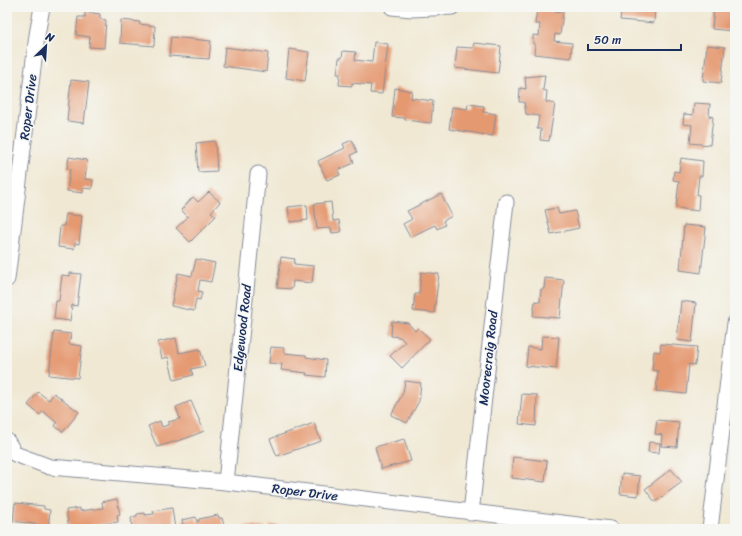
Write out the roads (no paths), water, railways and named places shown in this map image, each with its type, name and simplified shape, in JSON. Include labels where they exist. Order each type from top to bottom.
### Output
[{"type":"street","name":"Roper Drive","points":[[7,279],[36,43],[42,7]]},
{"type":"street","points":[[392,7],[412,10],[452,7]]},
{"type":"street","name":"Edgewood Road","points":[[226,482],[258,174]]},
{"type":"street","name":"Moorecraig Road","points":[[471,513],[506,202]]},
{"type":"street","points":[[710,529],[734,333]]},
{"type":"street","name":"Roper Drive","points":[[7,441],[15,454],[50,467],[226,482],[611,529]]}]
